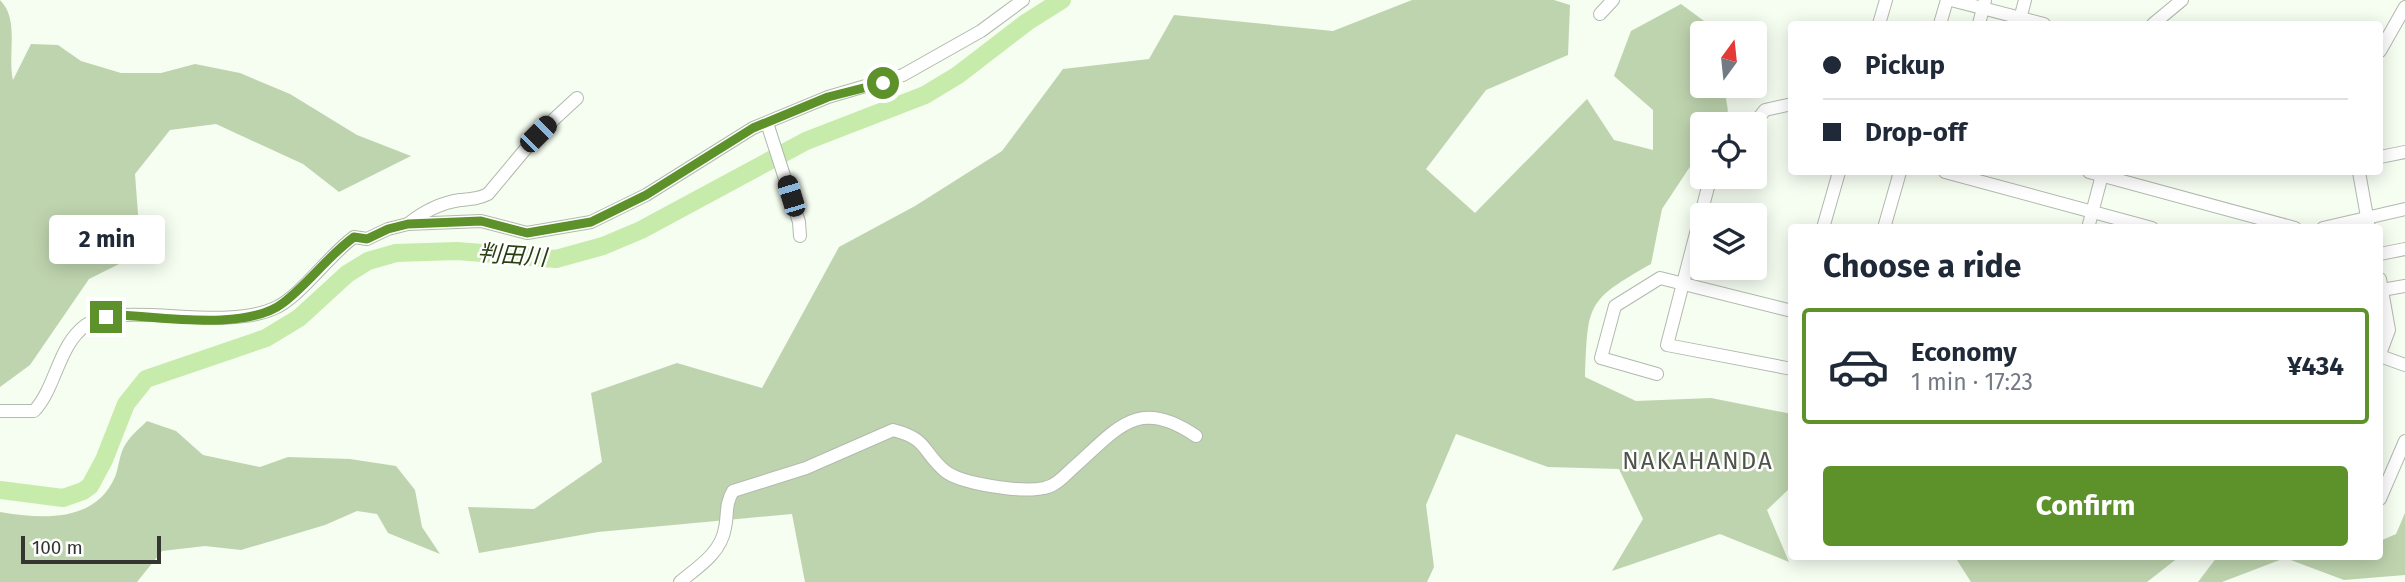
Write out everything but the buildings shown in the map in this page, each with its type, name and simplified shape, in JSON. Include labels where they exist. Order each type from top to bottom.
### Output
[{"type":"street","points":[[0,411],[34,411],[43,402],[62,359],[86,325],[119,315],[220,320],[247,317],[276,308],[354,237],[367,239],[388,229],[408,224],[481,221],[527,233],[591,222],[646,195],[767,123],[828,97],[903,75],[981,32],[1023,0]]},
{"type":"street","points":[[1600,14],[1613,0]]},
{"type":"street","points":[[1880,21],[1886,0]]},
{"type":"street","points":[[1941,21],[1949,0],[1984,4],[2030,21]]},
{"type":"street","points":[[2020,19],[2025,0]]},
{"type":"street","points":[[2157,21],[2182,0]]},
{"type":"street","points":[[1980,21],[1984,4]]},
{"type":"street","points":[[2383,46],[2405,7]]},
{"type":"street","points":[[408,224],[422,213],[444,204],[476,200],[488,194],[538,134],[577,98]]},
{"type":"street","points":[[1763,112],[1788,105]]},
{"type":"street","points":[[767,123],[799,222],[800,236]]},
{"type":"street","points":[[2383,156],[2405,152]]},
{"type":"street","points":[[1824,224],[1838,175]]},
{"type":"street","points":[[1885,224],[1899,175]]},
{"type":"street","points":[[1956,175],[2138,224]]},
{"type":"street","points":[[2089,224],[2102,175],[2280,224]]},
{"type":"street","points":[[2360,175],[2368,222],[2405,209]]},
{"type":"street","points":[[1707,189],[1667,345],[1788,368]]},
{"type":"street","points":[[2383,253],[2405,249]]},
{"type":"street","points":[[1657,374],[1601,358],[1615,306],[1660,278],[1788,310]]},
{"type":"street","points":[[2383,285],[2405,286]]},
{"type":"street","points":[[2383,296],[2389,330],[2383,347]]},
{"type":"street","points":[[2383,356],[2405,365]]},
{"type":"street","points":[[680,582],[711,556],[721,543],[726,503],[733,491],[806,468],[893,430],[920,441],[946,473],[1009,491],[1046,488],[1117,429],[1137,417],[1167,420],[1196,436]]},
{"type":"street","points":[[2383,492],[2405,440]]},
{"type":"green space","points":[[0,0],[10,17],[13,80],[31,44],[58,45],[81,61],[121,73],[161,73],[195,64],[240,73],[290,94],[357,135],[411,156],[339,192],[303,164],[216,124],[170,130],[135,174],[139,227],[135,256],[89,279],[30,365],[0,387]]},
{"type":"green space","points":[[1412,0],[1554,0],[1570,5],[1568,55],[1486,90],[1426,169],[1475,213],[1587,99],[1614,140],[1653,150],[1653,110],[1614,76],[1631,31],[1681,4],[1704,21],[1690,21],[1690,98],[1726,98],[1728,111],[1690,112],[1690,167],[1662,209],[1651,264],[1614,287],[1595,307],[1587,333],[1585,377],[1636,401],[1711,398],[1788,413],[1788,490],[1767,510],[1789,562],[1720,534],[1612,571],[1643,519],[1619,469],[1548,467],[1456,434],[1426,505],[1434,567],[1427,582],[805,582],[792,514],[598,532],[479,553],[468,507],[534,509],[602,462],[591,393],[677,363],[762,388],[839,247],[915,206],[1002,151],[1063,69],[1149,59],[1174,15],[1333,31]]},
{"type":"green space","points":[[147,421],[176,431],[203,455],[260,467],[288,457],[350,459],[396,466],[415,490],[422,527],[440,554],[388,533],[377,514],[357,511],[325,525],[241,550],[205,546],[162,551],[137,582],[0,582],[0,512],[50,516],[81,510],[94,503],[106,492],[115,477],[121,453],[127,442]]},
{"type":"green space","points":[[2405,513],[2405,575],[2344,580],[2290,560],[2383,560],[2383,540],[2396,534]]},
{"type":"green space","points":[[1957,560],[2175,560],[2147,582],[1971,582]]},
{"type":"green space","points":[[2215,560],[2280,560],[2222,582],[2198,582]]},
{"type":"waterway","name":"判田川","points":[[0,490],[63,498],[83,491],[90,486],[104,460],[126,404],[146,379],[266,338],[299,318],[347,274],[368,261],[396,253],[457,251],[556,259],[603,246],[641,230],[806,141],[925,95],[958,75],[1027,22],[1062,0]]},
{"type":"district","name":"NAKAHANDA","points":[[1698,461]]},
{"type":"route","points":[[106,317],[119,315],[220,320],[247,317],[276,308],[285,302],[340,247],[354,237],[367,239],[388,229],[408,224],[481,221],[527,233],[591,222],[646,195],[753,128],[828,97],[883,83]]}]
